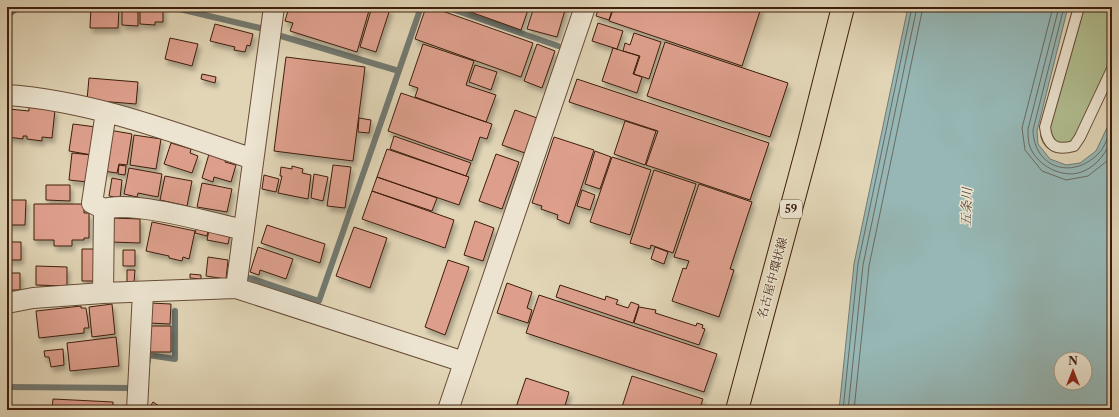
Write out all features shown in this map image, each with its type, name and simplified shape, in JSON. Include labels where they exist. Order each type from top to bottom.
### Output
[{"type":"main road","name":"名古屋中環状線","points":[[737,410],[809,142],[843,7]]},
{"type":"street","points":[[236,288],[274,7]]},
{"type":"street","points":[[448,410],[585,7]]},
{"type":"street","points":[[7,95],[42,97],[145,122],[253,159]]},
{"type":"street","points":[[106,112],[92,203],[104,209],[111,206],[138,208],[244,230]]},
{"type":"street","points":[[104,209],[104,293]]},
{"type":"street","points":[[7,303],[33,298],[104,293],[236,288],[464,362]]},
{"type":"street","points":[[137,410],[143,292]]},
{"type":"lane","points":[[1079,7],[1045,127],[1046,138],[1051,144],[1058,148],[1074,146],[1080,137],[1112,68]]},
{"type":"green space","points":[[1074,7],[1112,7],[1112,79],[1077,150],[1062,153],[1053,151],[1045,145],[1041,139],[1041,127]]},
{"type":"water","name":"五条川","points":[[908,7],[1068,7],[1037,131],[1038,144],[1050,159],[1066,165],[1080,163],[1096,151],[1112,117],[1112,410],[839,410],[854,264]]},
{"type":"building","points":[[91,7],[119,7],[118,28],[90,28]]},
{"type":"building","points":[[122,7],[138,7],[138,26],[122,25]]},
{"type":"building","points":[[140,7],[163,7],[163,22],[155,22],[155,25],[140,24]]},
{"type":"building","points":[[289,7],[370,7],[357,52],[290,31],[293,23],[285,21]]},
{"type":"building","points":[[372,7],[390,9],[376,52],[360,47]]},
{"type":"building","points":[[426,7],[431,7],[533,43],[521,77],[415,39]]},
{"type":"building","points":[[466,7],[529,7],[521,30],[465,10]]},
{"type":"building","points":[[534,7],[566,7],[557,37],[527,29]]},
{"type":"building","points":[[599,7],[613,7],[609,20],[596,16]]},
{"type":"building","points":[[614,7],[761,8],[742,66],[609,21]]},
{"type":"building","points":[[598,23],[623,31],[617,49],[592,41]]},
{"type":"building","points":[[215,24],[253,34],[250,46],[247,45],[245,52],[234,50],[235,47],[210,41]]},
{"type":"building","points":[[634,33],[661,42],[649,79],[634,74],[640,56],[623,51],[625,43],[630,45]]},
{"type":"building","points":[[170,38],[198,44],[192,66],[165,59]]},
{"type":"building","points":[[665,42],[788,83],[770,137],[647,96]]},
{"type":"building","points":[[423,44],[474,61],[466,85],[496,95],[486,122],[415,97],[418,88],[409,85]]},
{"type":"building","points":[[537,44],[555,51],[542,88],[524,81]]},
{"type":"building","points":[[613,48],[639,56],[633,74],[642,77],[637,93],[602,81]]},
{"type":"building","points":[[286,57],[365,67],[353,161],[274,151]]},
{"type":"building","points":[[475,65],[497,72],[491,90],[469,82]]},
{"type":"building","points":[[202,74],[216,77],[215,83],[201,79]]},
{"type":"building","points":[[89,78],[138,82],[136,104],[87,100]]},
{"type":"building","points":[[577,79],[769,143],[750,200],[646,165],[658,131],[569,102]]},
{"type":"building","points":[[401,93],[492,124],[487,139],[480,137],[472,161],[388,131]]},
{"type":"building","points":[[29,107],[55,110],[52,138],[42,137],[42,141],[27,139],[27,136],[23,136],[23,139],[7,137],[9,109],[29,111]]},
{"type":"building","points":[[515,110],[537,118],[525,153],[502,145]]},
{"type":"building","points":[[359,118],[371,120],[369,133],[358,132]]},
{"type":"building","points":[[625,121],[656,131],[645,165],[614,154]]},
{"type":"building","points":[[73,124],[96,127],[92,155],[69,151]]},
{"type":"building","points":[[109,130],[132,134],[127,165],[119,164],[117,173],[103,171]]},
{"type":"building","points":[[134,135],[161,139],[156,169],[130,165]]},
{"type":"building","points":[[394,136],[471,163],[466,176],[390,149]]},
{"type":"building","points":[[554,137],[594,150],[569,224],[557,219],[558,215],[541,209],[542,206],[532,203]]},
{"type":"building","points":[[171,143],[191,149],[190,153],[198,156],[192,173],[164,164]]},
{"type":"building","points":[[387,149],[469,177],[459,205],[377,177]]},
{"type":"building","points":[[595,151],[611,157],[600,189],[585,184]]},
{"type":"building","points":[[72,153],[91,155],[88,182],[69,180]]},
{"type":"building","points":[[209,154],[226,159],[225,162],[236,165],[231,182],[214,177],[213,182],[202,178]]},
{"type":"building","points":[[496,154],[519,162],[502,209],[479,201]]},
{"type":"building","points":[[612,157],[651,170],[630,235],[590,222]]},
{"type":"building","points":[[119,165],[126,166],[125,175],[118,174]]},
{"type":"building","points":[[333,165],[351,167],[345,208],[327,206]]},
{"type":"building","points":[[292,166],[303,169],[302,173],[311,175],[308,199],[278,193],[282,176],[280,176],[281,167],[292,169]]},
{"type":"building","points":[[129,168],[162,174],[158,197],[138,193],[137,197],[124,194]]},
{"type":"building","points":[[654,170],[696,184],[673,253],[651,245],[650,249],[630,243]]},
{"type":"building","points":[[314,174],[328,177],[323,201],[311,198]]},
{"type":"building","points":[[264,175],[279,179],[276,192],[262,189]]},
{"type":"building","points":[[165,176],[192,181],[187,206],[160,200]]},
{"type":"building","points":[[377,177],[437,198],[432,211],[372,191]]},
{"type":"building","points":[[112,178],[122,180],[120,198],[109,196]]},
{"type":"building","points":[[202,183],[232,189],[227,212],[197,207]]},
{"type":"building","points":[[699,184],[752,202],[730,269],[734,270],[719,317],[672,301],[683,268],[686,269],[689,261],[674,257]]},
{"type":"building","points":[[46,185],[70,185],[70,201],[46,200]]},
{"type":"building","points":[[582,190],[595,195],[590,210],[577,206]]},
{"type":"building","points":[[372,191],[454,220],[445,248],[362,219]]},
{"type":"building","points":[[10,200],[26,200],[25,225],[7,225],[7,204],[10,204]]},
{"type":"building","points":[[34,204],[84,204],[84,213],[89,213],[89,238],[84,238],[84,240],[72,240],[72,246],[54,246],[54,240],[34,240]]},
{"type":"building","points":[[112,218],[140,219],[140,243],[111,242]]},
{"type":"building","points":[[475,221],[494,228],[483,261],[464,255]]},
{"type":"building","points":[[152,222],[195,231],[189,259],[183,257],[182,261],[169,258],[169,256],[146,251]]},
{"type":"building","points":[[267,225],[325,244],[320,263],[261,243]]},
{"type":"building","points":[[197,227],[208,230],[207,236],[195,233]]},
{"type":"building","points":[[354,227],[387,238],[370,288],[336,276]]},
{"type":"building","points":[[209,230],[230,235],[228,244],[207,240]]},
{"type":"building","points":[[7,237],[8,242],[21,242],[21,260],[7,260]]},
{"type":"building","points":[[258,247],[293,259],[286,279],[260,270],[259,275],[250,272]]},
{"type":"building","points":[[655,247],[668,252],[664,264],[651,259]]},
{"type":"building","points":[[82,249],[100,249],[99,281],[82,281]]},
{"type":"building","points":[[123,250],[135,250],[135,266],[123,266]]},
{"type":"building","points":[[208,257],[228,260],[226,279],[206,276]]},
{"type":"building","points":[[448,260],[469,267],[445,335],[425,327]]},
{"type":"building","points":[[36,266],[67,267],[67,286],[36,285]]},
{"type":"building","points":[[127,270],[135,270],[134,282],[127,282]]},
{"type":"building","points":[[7,273],[20,273],[20,290],[7,290]]},
{"type":"building","points":[[190,274],[201,275],[201,279],[190,278]]},
{"type":"building","points":[[507,283],[532,292],[527,308],[532,310],[528,323],[497,313]]},
{"type":"building","points":[[560,285],[605,300],[606,296],[618,300],[616,304],[628,308],[631,302],[639,305],[633,323],[556,297]]},
{"type":"building","points":[[539,295],[717,354],[704,392],[526,333]]},
{"type":"building","points":[[150,303],[171,304],[170,324],[149,323]]},
{"type":"building","points":[[112,304],[115,334],[92,337],[89,307]]},
{"type":"building","points":[[81,306],[81,308],[86,308],[89,328],[84,328],[84,333],[39,338],[36,311]]},
{"type":"building","points":[[639,307],[656,310],[655,313],[696,326],[697,323],[703,325],[702,328],[705,329],[699,345],[634,323]]},
{"type":"building","points":[[150,326],[171,326],[171,352],[149,352]]},
{"type":"building","points":[[116,337],[119,366],[70,371],[67,343]]},
{"type":"building","points":[[63,349],[64,365],[51,367],[49,357],[45,357],[44,351]]},
{"type":"building","points":[[632,376],[703,399],[699,410],[621,410]]},
{"type":"building","points":[[526,378],[569,392],[564,409],[567,410],[515,410]]},
{"type":"building","points":[[53,399],[113,402],[113,410],[52,410]]},
{"type":"building","points":[[153,402],[165,410],[148,410]]},
{"type":"waterway","points":[[9,14],[19,7]]},
{"type":"waterway","points":[[171,7],[260,28]]},
{"type":"waterway","points":[[250,278],[319,301],[421,7]]},
{"type":"waterway","points":[[446,7],[558,46]]},
{"type":"waterway","points":[[281,36],[399,71]]},
{"type":"waterway","points":[[148,361],[148,355],[175,359],[175,311]]},
{"type":"waterway","points":[[7,387],[131,388]]}]
